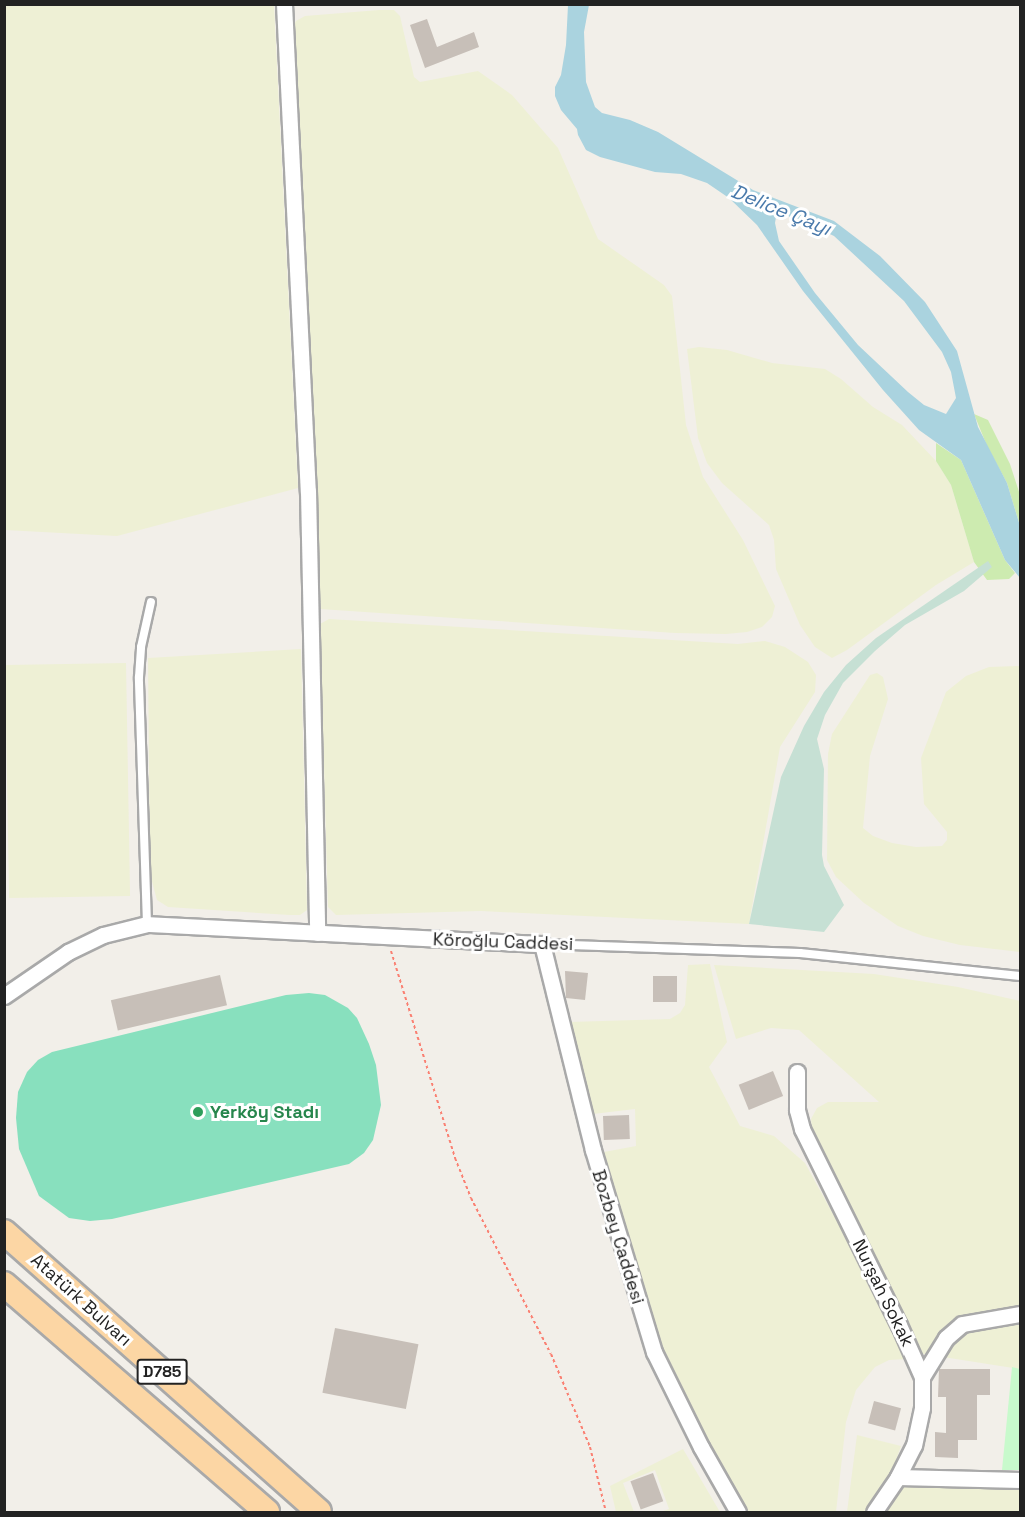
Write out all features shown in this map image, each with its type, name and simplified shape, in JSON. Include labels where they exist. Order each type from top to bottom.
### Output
[{"type":"main road","name":"Atatürk Bulvarı","points":[[4,1232],[319,1512]]},
{"type":"main road","name":"D785","points":[[4,1284],[267,1512]]},
{"type":"street","points":[[284,4],[308,491],[317,933]]},
{"type":"street","name":"Köroğlu Caddesi","points":[[4,996],[68,952],[102,935],[147,924],[542,944]]},
{"type":"street","name":"Bozbey Caddesi","points":[[542,944],[593,1150],[654,1352],[701,1447],[738,1512]]},
{"type":"street","name":"Nurşah Sokak","points":[[797,1072],[798,1110],[802,1129],[899,1325],[922,1377],[922,1408],[918,1431],[908,1460],[874,1512]]},
{"type":"street","points":[[922,1377],[946,1338],[962,1324],[1020,1314]]},
{"type":"street","points":[[898,1477],[1020,1480]]},
{"type":"lane","points":[[147,924],[139,676],[141,647],[151,602]]},
{"type":"lane","name":"Köroğlu Caddesi","points":[[542,944],[800,953],[1020,976]]},
{"type":"path","points":[[386,937],[455,1158],[471,1198],[552,1354],[590,1447],[606,1512]]},
{"type":"green space","points":[[4,5],[274,5],[298,488],[117,536],[5,530]]},
{"type":"green space","points":[[394,10],[400,16],[414,77],[420,82],[478,71],[512,95],[558,148],[598,239],[664,285],[672,296],[686,425],[703,477],[743,540],[775,606],[772,617],[762,627],[747,632],[726,634],[675,633],[320,609],[306,391],[291,30],[296,21],[305,16]]},
{"type":"green space","points":[[699,347],[727,350],[772,363],[825,369],[841,379],[873,407],[902,425],[936,461],[951,485],[974,562],[936,585],[847,650],[832,658],[815,647],[800,625],[776,569],[774,540],[769,525],[722,483],[707,463],[698,438],[687,349]]},
{"type":"green space","points":[[974,414],[988,420],[1010,464],[1020,495],[1020,526],[1007,483],[987,446]]},
{"type":"green space","points":[[936,443],[961,460],[1005,560],[1015,573],[1009,579],[987,580],[974,562],[951,485],[936,461]]},
{"type":"green space","points":[[988,561],[992,567],[964,591],[905,625],[875,651],[843,683],[825,715],[817,739],[824,769],[822,855],[824,866],[844,905],[824,932],[749,924],[781,777],[804,726],[824,692],[846,665],[876,638]]},
{"type":"green space","points":[[329,619],[738,644],[765,641],[785,647],[808,662],[816,675],[815,692],[780,747],[749,924],[481,911],[336,915],[328,907],[320,624]]},
{"type":"green space","points":[[301,649],[307,910],[300,915],[290,915],[168,907],[157,900],[150,874],[148,658]]},
{"type":"green space","points":[[126,663],[130,896],[9,898],[5,665]]},
{"type":"green space","points":[[1020,666],[1020,952],[960,945],[923,936],[898,926],[864,903],[836,877],[827,860],[828,754],[832,734],[870,675],[877,673],[883,677],[888,699],[870,756],[863,828],[873,836],[892,843],[916,847],[942,846],[947,840],[947,832],[924,804],[921,758],[946,692],[966,676],[989,667]]},
{"type":"green space","points":[[710,964],[727,1042],[709,1067],[740,1126],[774,1136],[805,1163],[878,1296],[907,1359],[889,1360],[875,1367],[856,1390],[846,1422],[836,1512],[747,1512],[691,1413],[664,1356],[647,1307],[604,1152],[636,1146],[635,1109],[593,1114],[569,1022],[670,1019],[680,1013],[685,1005],[688,965]]},
{"type":"green space","points":[[714,965],[874,974],[958,987],[1020,1001],[1020,1308],[985,1312],[955,1321],[947,1327],[932,1349],[926,1354],[921,1354],[812,1131],[811,1119],[817,1108],[828,1102],[879,1102],[799,1030],[771,1028],[736,1039]]},
{"type":"green space","name":"Yerköy Stadı","points":[[309,993],[325,995],[348,1008],[357,1018],[369,1044],[376,1065],[381,1105],[373,1140],[364,1153],[349,1164],[112,1219],[90,1221],[69,1218],[39,1196],[19,1149],[16,1118],[18,1092],[27,1072],[38,1060],[52,1052],[286,995]]},
{"type":"green space","points":[[1020,1324],[1020,1369],[943,1357],[949,1346],[965,1331]]},
{"type":"green space","points":[[1012,1367],[1020,1369],[1020,1470],[1002,1470]]},
{"type":"green space","points":[[857,1435],[901,1446],[890,1477],[865,1512],[847,1512]]},
{"type":"green space","points":[[683,1449],[720,1512],[660,1512],[669,1509],[655,1470],[623,1483],[634,1512],[616,1512],[610,1486]]},
{"type":"green space","points":[[904,1483],[1020,1487],[1020,1512],[883,1512]]},
{"type":"water","name":"Delice Çayı","points":[[568,5],[589,5],[584,32],[586,82],[595,107],[602,113],[630,120],[658,132],[753,190],[834,221],[880,256],[925,302],[957,351],[978,427],[1007,483],[1020,526],[1020,578],[1005,560],[961,460],[919,430],[883,390],[803,291],[757,225],[729,198],[707,183],[681,174],[655,172],[600,157],[586,150],[577,129],[561,110],[555,96],[555,87],[561,75],[566,45]],"holes":[[[781,215],[796,218],[834,236],[904,301],[942,352],[951,372],[956,398],[946,414],[924,405],[908,392],[858,345],[815,293],[779,241],[776,217]]]},
{"type":"building","points":[[427,19],[437,47],[474,32],[479,47],[425,68],[410,25]]},
{"type":"building","points":[[565,971],[588,973],[585,1000],[566,998]]},
{"type":"building","points":[[220,975],[227,1005],[118,1030],[111,1000]]},
{"type":"building","points":[[653,976],[677,976],[677,1002],[653,1002]]},
{"type":"building","points":[[773,1071],[783,1096],[749,1110],[739,1085]]},
{"type":"building","points":[[629,1115],[630,1139],[604,1140],[603,1116]]},
{"type":"building","points":[[335,1328],[418,1344],[406,1409],[322,1393]]},
{"type":"building","points":[[939,1369],[990,1369],[990,1395],[977,1395],[977,1440],[958,1440],[958,1458],[935,1457],[935,1432],[946,1433],[946,1397],[938,1397]]},
{"type":"building","points":[[874,1401],[901,1408],[895,1430],[868,1423]]},
{"type":"building","points":[[653,1473],[663,1501],[641,1509],[630,1481]]},
{"type":"place","name":"Yerköy Stadı","points":[[198,1112]]}]
